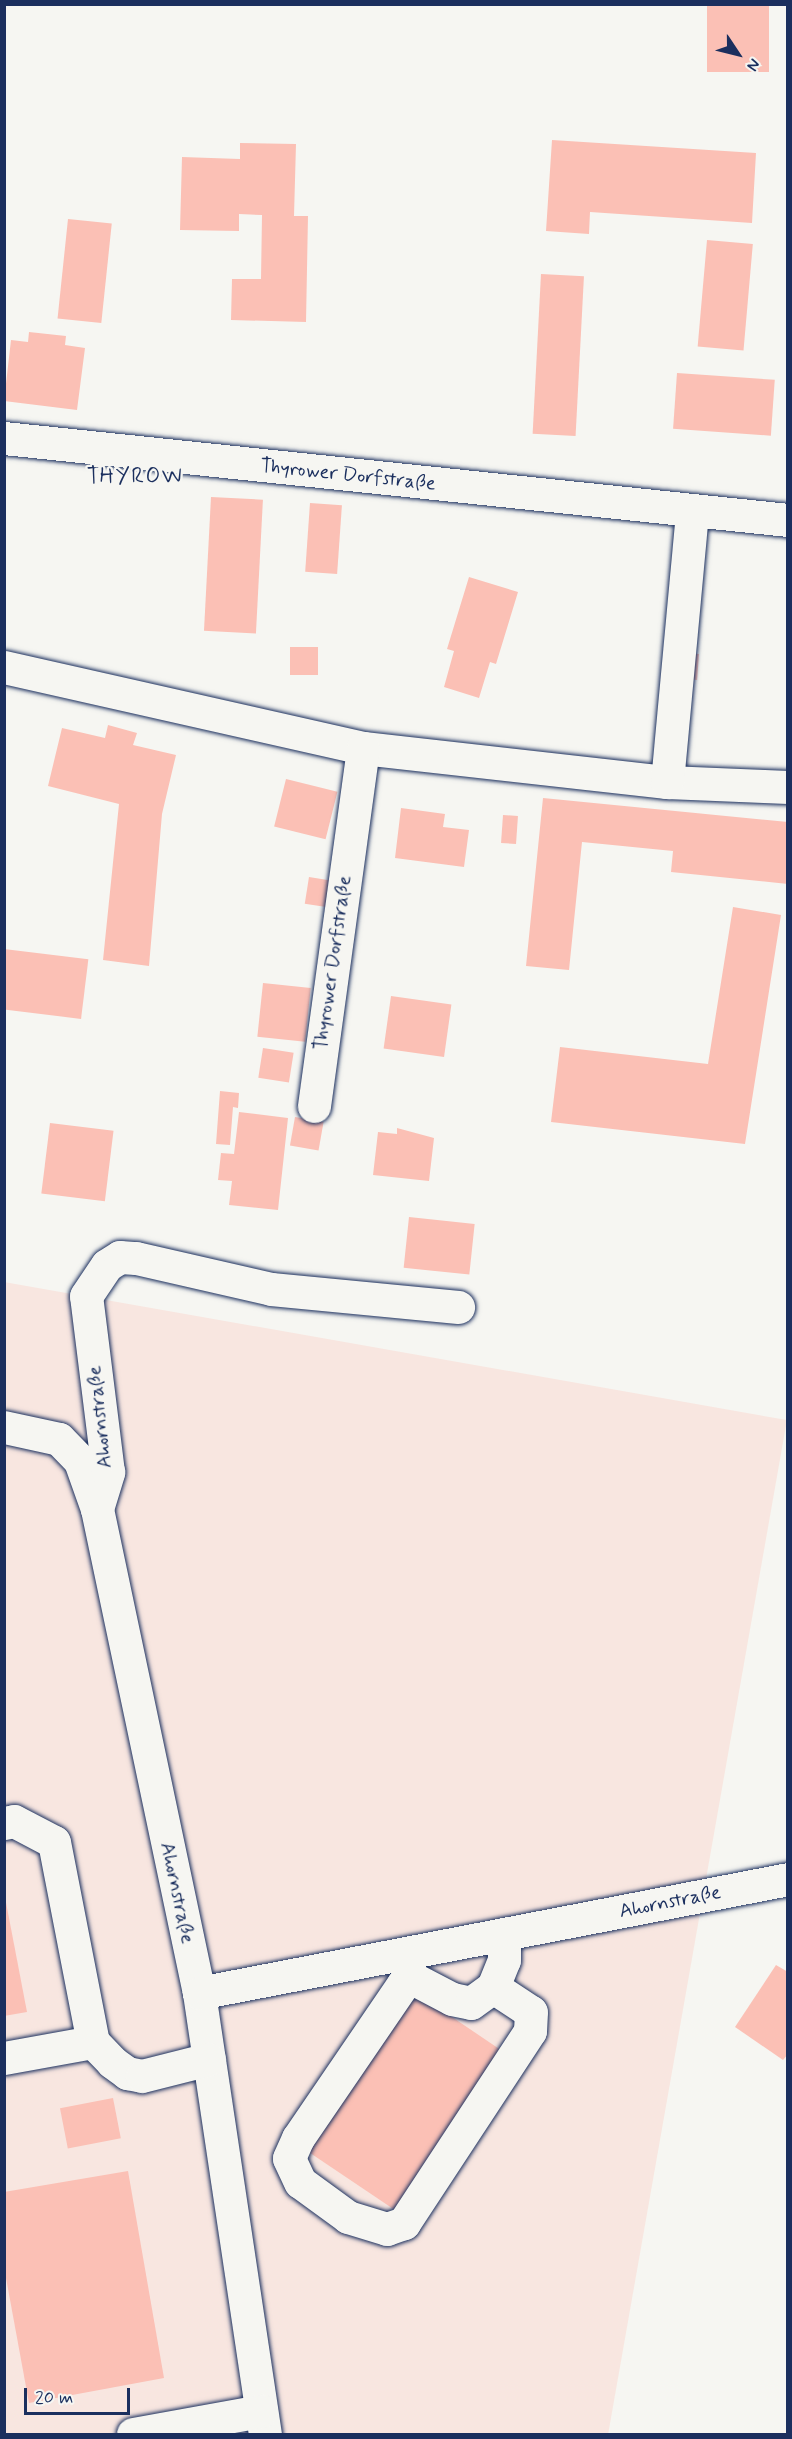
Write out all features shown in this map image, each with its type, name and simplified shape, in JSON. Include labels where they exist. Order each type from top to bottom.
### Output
[{"type":"street","name":"Thyrower Dorfstraße","points":[[4,438],[692,512],[788,520]]},
{"type":"street","points":[[667,782],[692,512]]},
{"type":"street","points":[[4,666],[363,748],[667,782],[788,787]]},
{"type":"street","name":"Thyrower Dorfstraße","points":[[314,1106],[363,748]]},
{"type":"street","name":"Ahornstraße","points":[[263,2423],[199,1994],[97,1509],[108,1472],[86,1296],[113,1261],[136,1258],[271,1289],[458,1307]]},
{"type":"street","points":[[4,1427],[59,1438],[80,1461],[97,1509]]},
{"type":"street","points":[[4,1823],[14,1821],[54,1842],[93,2042],[112,2062],[127,2073],[142,2076],[208,2059]]},
{"type":"street","name":"Ahornstraße","points":[[199,1994],[788,1879]]},
{"type":"street","points":[[493,1987],[531,2012],[530,2031],[404,2223],[387,2229],[348,2217],[300,2181],[289,2158],[297,2138],[403,1984],[412,1978],[452,1999],[471,2003],[493,1987],[504,1960],[504,1934]]},
{"type":"street","points":[[4,2058],[93,2042]]},
{"type":"street","points":[[133,2434],[263,2423]]},
{"type":"shaded area","points":[[4,1282],[787,1420],[608,2434],[4,2434]]},
{"type":"building","points":[[707,4],[769,4],[769,72],[707,72]]},
{"type":"building","points":[[552,140],[756,153],[752,223],[590,212],[589,234],[546,231]]},
{"type":"building","points":[[240,143],[296,144],[294,216],[308,216],[306,322],[231,320],[232,279],[261,279],[262,215],[239,214],[239,231],[180,230],[182,157],[240,159]]},
{"type":"building","points":[[68,219],[112,224],[101,323],[58,318]]},
{"type":"building","points":[[707,240],[753,244],[743,351],[698,347]]},
{"type":"building","points":[[541,274],[584,276],[576,436],[533,434]]},
{"type":"building","points":[[29,332],[66,336],[65,345],[85,348],[77,410],[4,401],[11,340],[28,342]]},
{"type":"building","points":[[677,373],[775,380],[771,436],[673,429]]},
{"type":"building","points":[[211,497],[263,500],[256,634],[204,631]]},
{"type":"building","points":[[310,503],[342,505],[337,574],[305,572]]},
{"type":"building","points":[[469,577],[518,592],[496,664],[490,662],[479,698],[444,687],[454,651],[447,649]]},
{"type":"building","points":[[290,647],[318,647],[318,675],[290,675]]},
{"type":"building","points":[[685,653],[699,654],[697,680],[683,679]]},
{"type":"building","points":[[108,725],[137,733],[133,745],[176,755],[162,814],[149,966],[103,960],[119,804],[48,786],[62,728],[105,738]]},
{"type":"building","points":[[286,779],[337,792],[326,839],[274,827]]},
{"type":"building","points":[[543,798],[788,822],[788,884],[671,872],[673,851],[582,842],[569,970],[526,966]]},
{"type":"building","points":[[401,808],[445,814],[443,827],[469,830],[464,867],[395,858]]},
{"type":"building","points":[[503,815],[518,816],[516,844],[501,843]]},
{"type":"building","points":[[309,877],[334,881],[329,908],[305,904]]},
{"type":"building","points":[[733,907],[781,915],[745,1144],[551,1122],[560,1047],[708,1064]]},
{"type":"building","points":[[4,949],[88,959],[81,1019],[4,1009]]},
{"type":"building","points":[[263,983],[311,988],[305,1042],[257,1037]]},
{"type":"building","points":[[391,996],[451,1004],[444,1057],[384,1048]]},
{"type":"building","points":[[263,1048],[294,1053],[289,1082],[258,1078]]},
{"type":"building","points":[[220,1091],[239,1093],[238,1108],[233,1107],[230,1145],[216,1144]]},
{"type":"building","points":[[239,1112],[288,1118],[278,1210],[229,1205],[232,1181],[218,1180],[221,1153],[234,1154]]},
{"type":"building","points":[[295,1117],[324,1122],[319,1151],[290,1146]]},
{"type":"building","points":[[50,1123],[114,1131],[105,1201],[41,1193]]},
{"type":"building","points":[[397,1128],[434,1138],[429,1181],[373,1175],[378,1132],[397,1134]]},
{"type":"building","points":[[409,1217],[475,1224],[469,1275],[404,1268]]},
{"type":"building","points":[[4,1892],[27,2012],[4,2016]]},
{"type":"building","points":[[776,1965],[788,1972],[788,2054],[783,2060],[735,2027]]},
{"type":"building","points":[[406,1986],[503,2051],[396,2211],[299,2145]]},
{"type":"building","points":[[113,2098],[121,2138],[68,2149],[60,2108]]},
{"type":"building","points":[[128,2171],[164,2378],[29,2403],[4,2267],[4,2192]]},
{"type":"district","name":"THYROW","points":[[135,478]]}]
